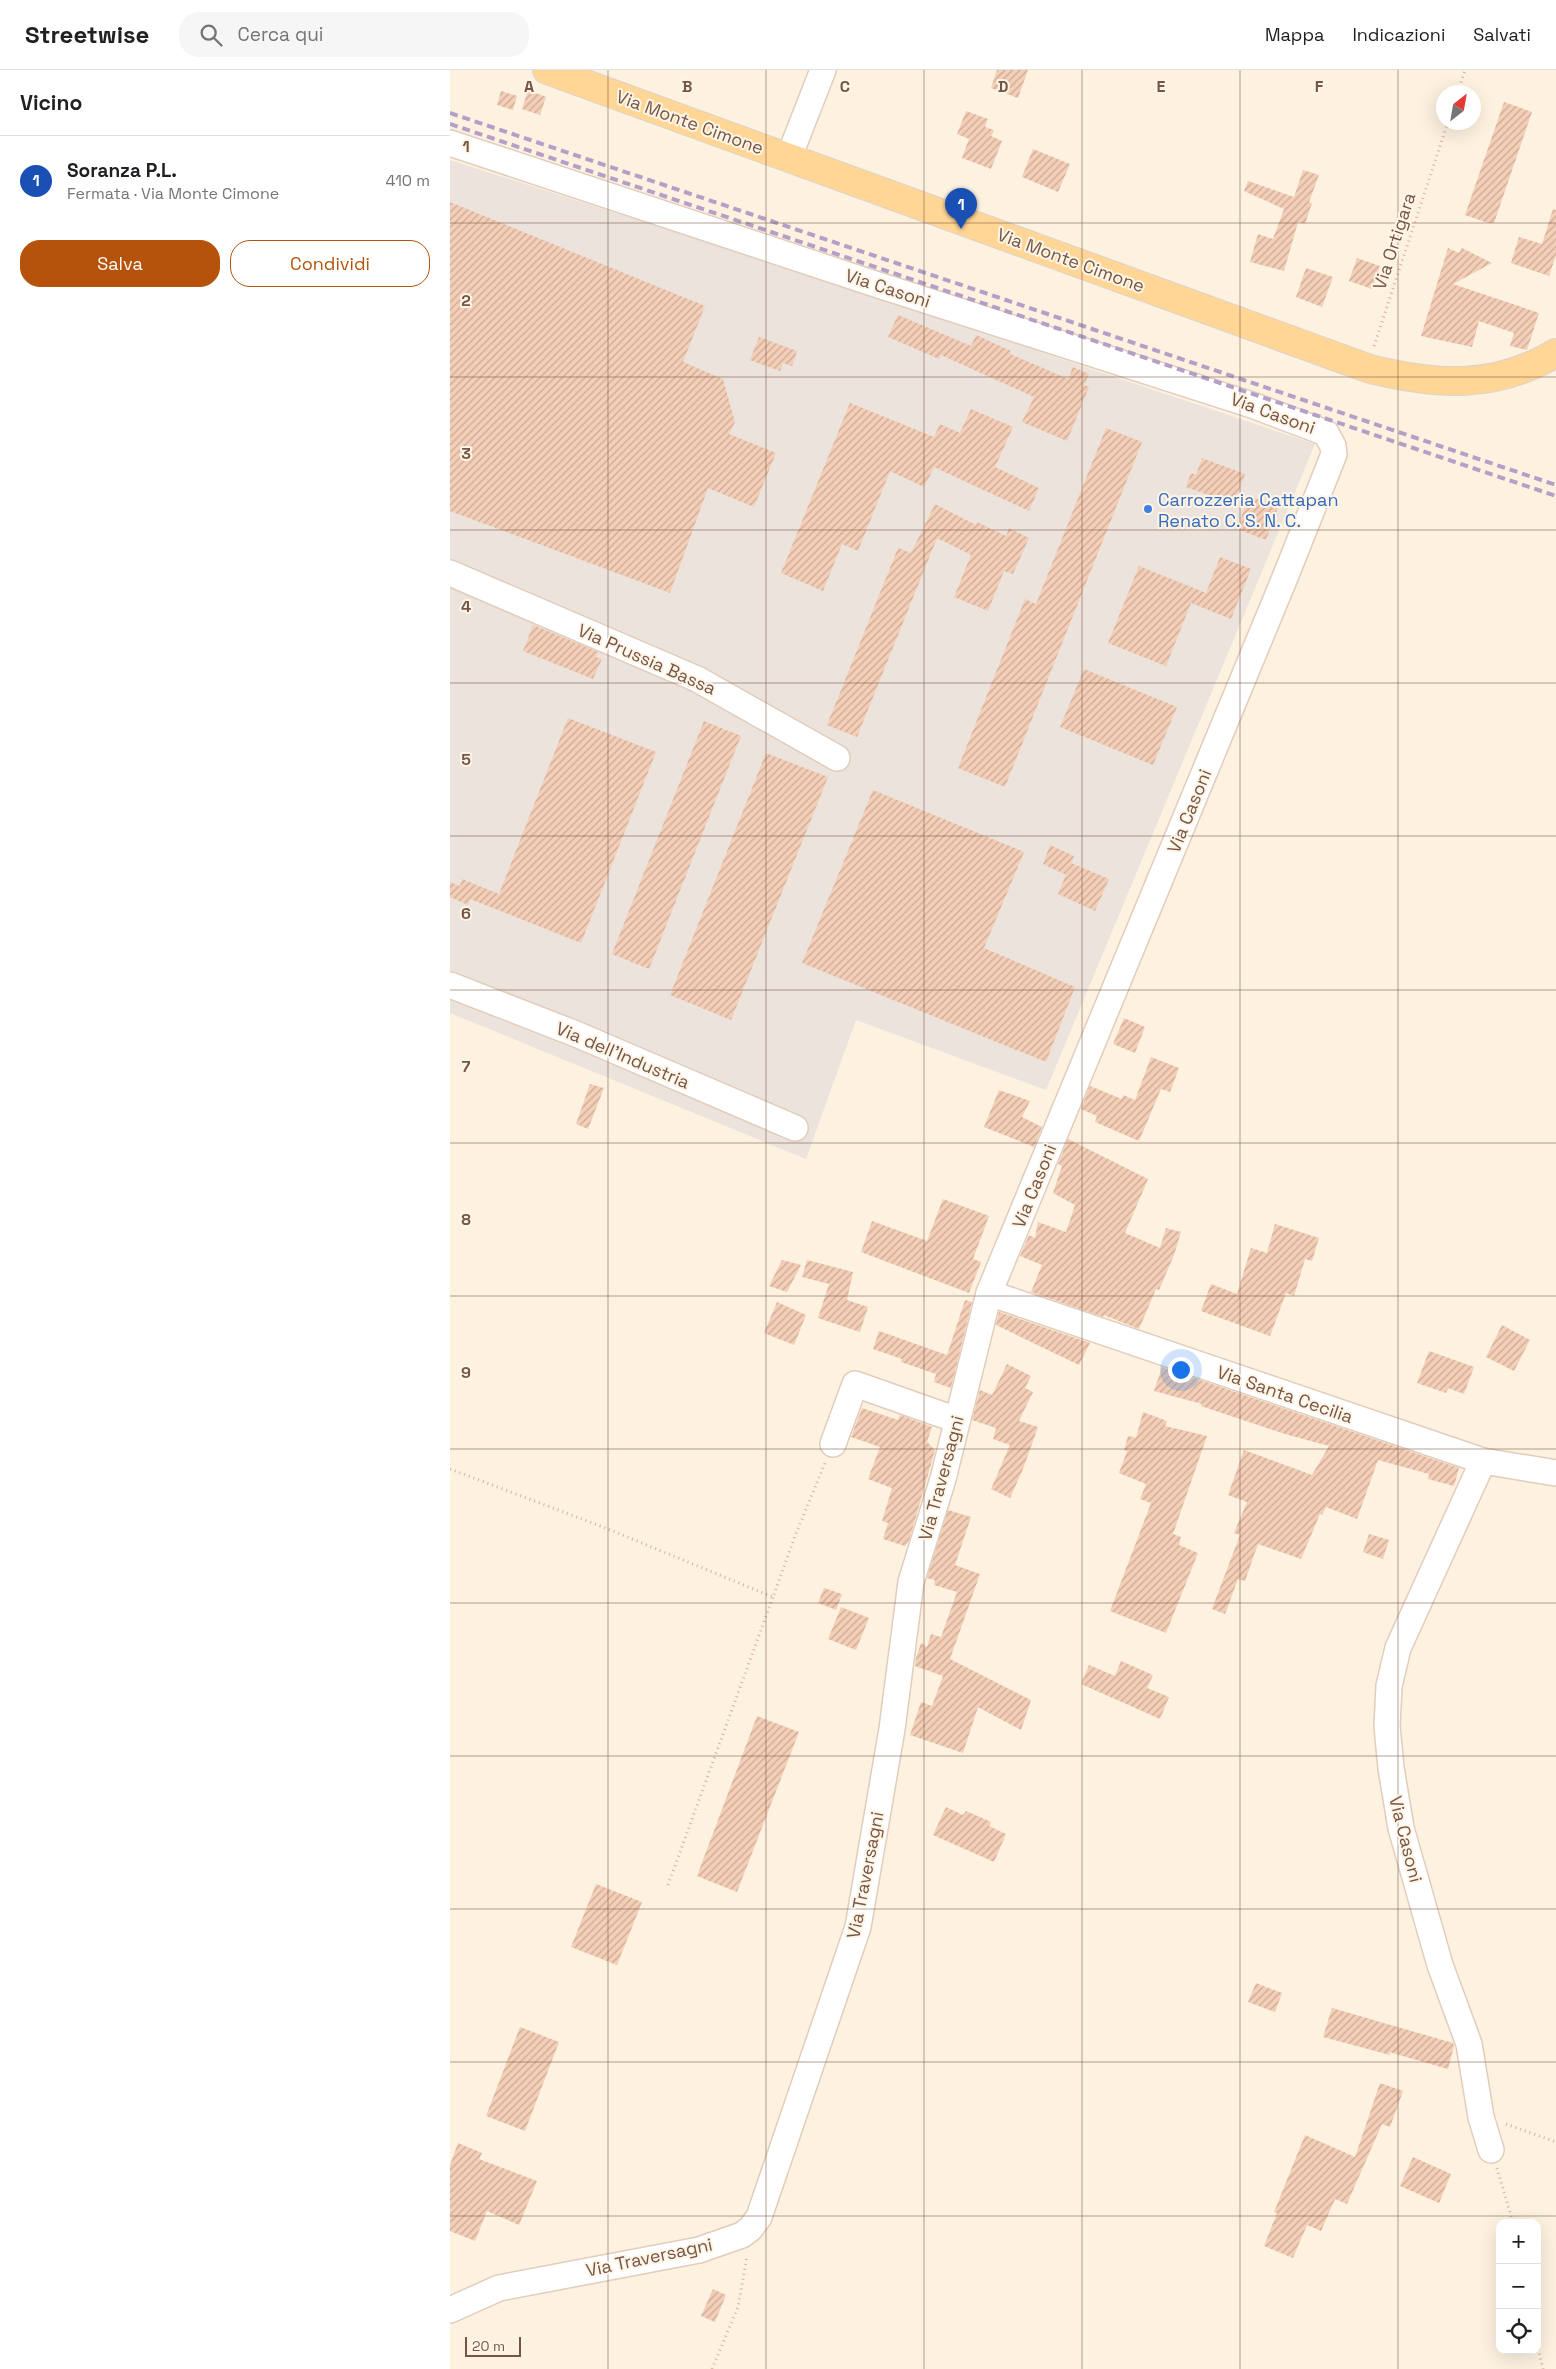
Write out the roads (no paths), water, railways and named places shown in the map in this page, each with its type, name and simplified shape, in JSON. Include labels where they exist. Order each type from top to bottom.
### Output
[{"type":"main road","name":"Via Monte Cimone","points":[[547,70],[1370,369],[1413,379],[1456,383],[1501,376],[1543,361],[1556,353]]},
{"type":"street","points":[[789,158],[823,70]]},
{"type":"street","name":"Via Casoni","points":[[450,143],[860,279],[1252,405],[1319,429],[1326,433],[1333,446],[1334,454],[1286,575],[989,1293]]},
{"type":"street","name":"Via Prussia Bassa","points":[[450,573],[697,679],[837,758]]},
{"type":"street","name":"Via dell'Industria","points":[[450,985],[576,1034],[795,1128]]},
{"type":"street","name":"Via Traversagni","points":[[450,2310],[499,2288],[699,2250],[733,2238],[750,2229],[759,2218],[858,1927],[892,1729],[911,1582],[943,1479],[989,1293]]},
{"type":"street","name":"Via Santa Cecilia","points":[[989,1293],[1483,1461],[1556,1472]]},
{"type":"street","points":[[833,1444],[855,1384],[958,1420]]},
{"type":"street","name":"Via Casoni","points":[[1483,1461],[1398,1648],[1391,1674],[1387,1714],[1391,1768],[1401,1828],[1440,1965],[1469,2044],[1481,2117],[1490,2150]]},
{"type":"railway","points":[[450,113],[1556,485]]},
{"type":"railway","points":[[450,124],[1556,496]]},
{"type":"place","name":"Soranza P.L.","points":[[961,229]]},
{"type":"place","name":"Carrozzeria Cattapan Renato C. S. N. C.","points":[[1148,509]]}]
